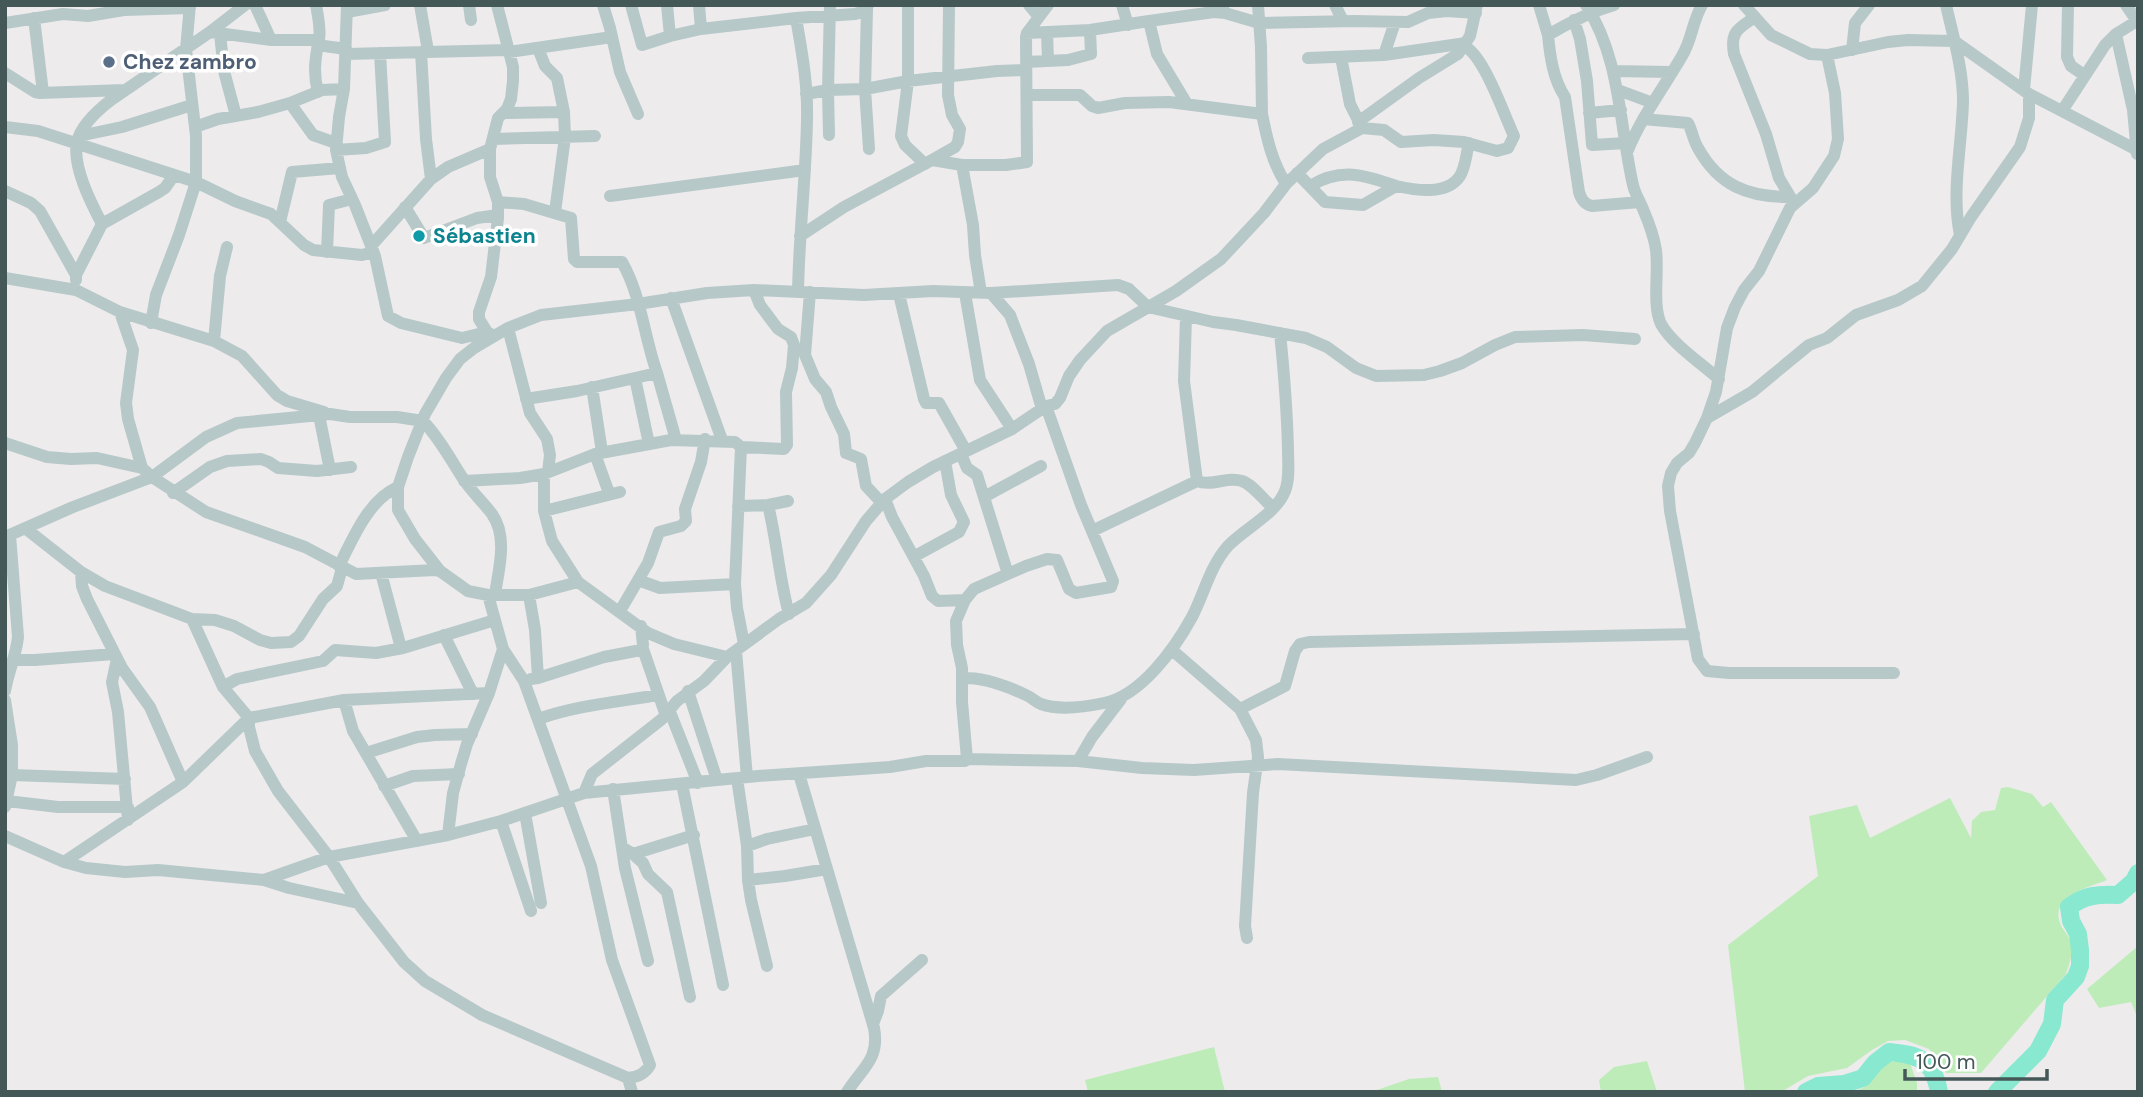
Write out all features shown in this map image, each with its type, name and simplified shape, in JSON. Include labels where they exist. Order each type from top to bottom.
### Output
[{"type":"street","points":[[102,225],[89,199],[77,161],[77,140],[99,109],[186,49],[215,33],[245,5]]},
{"type":"street","points":[[255,5],[271,40]]},
{"type":"street","points":[[316,5],[318,42],[315,74],[318,92]]},
{"type":"street","points":[[385,5],[347,8],[344,89],[336,147],[340,169],[372,249],[388,316],[392,320],[426,331],[463,338],[490,334],[541,315],[754,290],[864,295],[933,291],[986,293],[1118,285],[1129,289],[1148,307],[1186,317],[1306,338],[1327,347],[1356,368],[1376,376],[1424,375],[1440,371],[1515,337],[1574,335],[1635,339]]},
{"type":"street","points":[[420,5],[426,139],[431,179]]},
{"type":"street","points":[[469,5],[471,20]]},
{"type":"street","points":[[490,334],[480,320],[479,312],[491,277],[498,208],[490,177],[491,144],[498,118],[507,108],[513,93],[513,67],[497,5]]},
{"type":"street","points":[[603,5],[620,72],[638,114]]},
{"type":"street","points":[[631,5],[642,45],[701,29],[830,10],[856,14],[868,7]]},
{"type":"street","points":[[667,5],[670,36]]},
{"type":"street","points":[[699,5],[701,29]]},
{"type":"street","points":[[908,5],[908,81],[902,138],[909,150],[928,162],[962,165],[1027,162],[1027,33],[1048,5]]},
{"type":"street","points":[[800,236],[844,207],[955,147],[959,139],[959,126],[950,108],[947,78],[949,5]]},
{"type":"street","points":[[1029,5],[1039,18]]},
{"type":"street","points":[[1122,5],[1128,25]]},
{"type":"street","points":[[1258,5],[1262,114],[1270,149],[1286,184]]},
{"type":"street","points":[[1335,5],[1343,21]]},
{"type":"street","points":[[1539,5],[1548,35],[1555,77],[1565,97],[1581,199],[1592,206],[1640,202]]},
{"type":"street","points":[[1548,35],[1574,20],[1588,8],[1614,5]]},
{"type":"street","points":[[1626,147],[1686,49],[1693,22],[1702,5]]},
{"type":"street","points":[[1744,5],[1772,35],[1810,54],[1827,55],[1909,40],[1954,41],[2027,92],[2136,153]]},
{"type":"street","points":[[1852,50],[1855,23],[1870,5]]},
{"type":"street","points":[[1946,5],[1963,98],[1957,171],[1960,236]]},
{"type":"street","points":[[1707,418],[1752,392],[1810,345],[1827,338],[1856,315],[1898,300],[1922,286],[1952,249],[2020,147],[2029,118],[2027,92],[2032,5]]},
{"type":"street","points":[[2068,5],[2067,57],[2071,66],[2084,75]]},
{"type":"street","points":[[2062,111],[2105,45],[2116,34],[2138,21],[2126,5]]},
{"type":"street","points":[[5,23],[62,10],[88,16],[124,10],[190,7],[186,49],[197,151],[196,182],[156,295],[151,323]]},
{"type":"street","points":[[868,7],[865,89],[869,149]]},
{"type":"street","points":[[1588,8],[1598,26],[1613,71],[1634,189],[1655,245],[1658,271],[1656,308],[1660,320],[1679,344],[1719,379]]},
{"type":"street","points":[[584,793],[592,774],[668,714],[688,691],[704,681],[736,651],[806,603],[831,575],[883,500],[945,461],[1012,429],[1055,404],[1080,360],[1107,331],[1221,259],[1264,214],[1286,184],[1323,149],[1360,125],[1419,78],[1451,59],[1465,45],[1477,9],[1427,9],[1410,22],[1259,23],[1223,9],[1090,30],[1027,33]]},
{"type":"street","points":[[829,135],[830,10]]},
{"type":"street","points":[[802,13],[806,94],[800,236],[805,355],[808,367],[826,392],[844,434],[846,453],[861,459],[866,486],[883,500],[936,600],[965,600]]},
{"type":"street","points":[[1755,17],[1738,29],[1731,42],[1766,134],[1779,178],[1792,200]]},
{"type":"street","points":[[34,18],[43,93]]},
{"type":"street","points":[[1574,20],[1584,62],[1593,146],[1626,147]]},
{"type":"street","points":[[1149,21],[1157,54],[1187,104]]},
{"type":"street","points":[[1384,55],[1395,22]]},
{"type":"street","points":[[806,94],[828,90],[865,89],[1081,58],[1091,54],[1090,30]]},
{"type":"street","points":[[1047,32],[1048,61]]},
{"type":"street","points":[[215,33],[318,42],[346,52],[380,53],[508,51],[612,37]]},
{"type":"street","points":[[215,33],[236,116]]},
{"type":"street","points":[[2116,34],[2133,110],[2136,153]]},
{"type":"street","points":[[1308,58],[1384,55],[1465,45],[1478,58],[1514,136],[1508,148],[1500,151],[1469,143],[1434,140],[1401,142],[1384,130],[1360,125]]},
{"type":"street","points":[[538,48],[545,65],[558,80],[564,112],[565,137],[555,212]]},
{"type":"street","points":[[290,103],[313,135],[336,147],[366,148],[385,142],[380,53]]},
{"type":"street","points":[[1827,55],[1834,84],[1837,146],[1828,168],[1818,182],[1792,200],[1759,271],[1744,290],[1732,313],[1719,379],[1707,418],[1689,453],[1677,463],[1671,473],[1668,486],[1670,511],[1699,659],[1707,671],[1743,674],[1894,673]]},
{"type":"street","points":[[1341,57],[1350,104],[1360,125]]},
{"type":"street","points":[[1613,71],[1671,72]]},
{"type":"street","points":[[5,73],[35,92],[124,90]]},
{"type":"street","points":[[195,127],[290,103],[318,92],[344,89]]},
{"type":"street","points":[[1618,90],[1653,103]]},
{"type":"street","points":[[1027,95],[1080,95],[1098,108],[1147,102],[1187,104],[1262,114]]},
{"type":"street","points":[[77,140],[192,105]]},
{"type":"street","points":[[1589,113],[1621,110]]},
{"type":"street","points":[[503,113],[564,112]]},
{"type":"street","points":[[1643,119],[1689,123],[1692,136],[1704,157],[1736,188],[1792,200]]},
{"type":"street","points":[[5,127],[77,140],[196,182],[235,201],[268,212],[313,250],[364,255],[431,179],[491,144],[595,136]]},
{"type":"street","points":[[1310,186],[1329,177],[1352,174],[1414,190],[1435,190],[1456,180],[1463,169],[1469,143]]},
{"type":"street","points":[[962,165],[973,225],[975,255],[986,293],[1010,315],[1091,531],[1113,582],[1111,587],[1091,592],[1072,592],[1057,560],[1052,559],[1026,566],[974,589],[965,600],[956,621],[962,668],[967,759]]},
{"type":"street","points":[[280,222],[292,172],[340,169]]},
{"type":"street","points":[[610,196],[804,170]]},
{"type":"street","points":[[1297,173],[1330,204],[1363,205],[1396,186]]},
{"type":"street","points":[[76,290],[76,275],[102,225],[165,188],[174,175]]},
{"type":"street","points":[[5,191],[32,203],[40,211],[76,275]]},
{"type":"street","points":[[327,252],[330,205],[352,199]]},
{"type":"street","points":[[405,207],[423,238],[498,208],[524,204],[570,217],[575,261],[622,261],[632,281],[647,345],[677,440]]},
{"type":"street","points":[[214,341],[220,276],[227,247]]},
{"type":"street","points":[[5,278],[76,290],[120,313],[214,341],[242,356],[277,395],[287,401],[325,414],[397,417],[423,421],[446,448],[464,481],[494,517],[500,537],[501,555],[491,594],[495,620],[503,649],[524,681],[591,866],[612,960],[650,1065],[646,1071],[638,1077],[628,1078],[481,1015],[425,981],[404,962],[278,791],[260,761],[251,735],[249,718],[223,687],[192,620]]},
{"type":"street","points":[[464,481],[520,478],[546,473],[598,453],[677,440],[722,440],[735,442],[741,447],[784,449],[787,445],[786,392],[794,345],[791,337],[778,329],[760,305],[754,290]]},
{"type":"street","points":[[965,293],[980,380],[1012,429]]},
{"type":"street","points":[[899,294],[924,399],[926,402],[938,402],[963,452],[967,468],[977,475],[1008,574]]},
{"type":"street","points":[[671,298],[722,440]]},
{"type":"street","points":[[120,313],[133,350],[126,403],[142,468]]},
{"type":"street","points":[[1186,317],[1184,381],[1197,481]]},
{"type":"street","points":[[508,328],[530,413],[547,439],[550,456],[546,473],[544,511],[552,541],[578,582],[648,633],[674,644],[736,651]]},
{"type":"street","points":[[1078,761],[1121,699],[1172,650],[1192,617],[1199,597],[1228,545],[1272,507],[1286,490],[1286,389],[1280,333]]},
{"type":"street","points":[[490,334],[460,359],[433,399],[398,487],[398,510],[415,539],[440,571],[468,591],[529,595],[578,582]]},
{"type":"street","points":[[526,399],[657,373]]},
{"type":"street","points":[[635,378],[649,444]]},
{"type":"street","points":[[544,511],[614,492],[598,453],[592,387]]},
{"type":"street","points":[[325,414],[330,470]]},
{"type":"street","points":[[5,691],[18,637],[8,536],[73,507],[152,477],[206,437],[237,423],[325,414]]},
{"type":"street","points":[[620,611],[648,563],[659,532],[681,526],[686,521],[685,509],[701,462],[705,439]]},
{"type":"street","points":[[5,443],[47,457],[97,458],[142,468],[173,493],[206,512],[304,547],[356,574],[440,571]]},
{"type":"street","points":[[741,447],[735,584],[742,778],[748,880],[767,966]]},
{"type":"street","points":[[173,493],[210,467],[227,461],[261,459],[278,468],[330,470],[351,467]]},
{"type":"street","points":[[915,556],[958,532],[964,522],[951,495],[945,461]]},
{"type":"street","points":[[984,497],[1041,466]]},
{"type":"street","points":[[1091,531],[1197,481],[1212,484],[1230,480],[1241,481],[1272,507]]},
{"type":"street","points":[[25,528],[81,572],[105,586],[192,620],[215,620],[271,643],[291,642],[299,636],[323,599],[337,586],[340,567],[356,532],[380,498],[398,487]]},
{"type":"street","points":[[738,506],[788,501]]},
{"type":"street","points":[[768,505],[789,614]]},
{"type":"street","points":[[81,572],[87,599],[116,656],[150,707],[183,782]]},
{"type":"street","points":[[381,573],[401,648]]},
{"type":"street","points":[[638,580],[660,588],[735,584]]},
{"type":"street","points":[[529,595],[535,630],[538,678]]},
{"type":"street","points":[[223,687],[237,679],[323,661],[335,650],[376,653],[495,620]]},
{"type":"street","points":[[641,626],[643,649],[658,695],[698,783]]},
{"type":"street","points":[[444,635],[473,694]]},
{"type":"street","points":[[1240,709],[1285,686],[1295,651],[1300,644],[1309,642],[1694,635]]},
{"type":"street","points":[[448,835],[458,774],[503,649]]},
{"type":"street","points":[[524,681],[604,657],[643,649]]},
{"type":"street","points":[[1172,650],[1240,709],[1256,740],[1257,764],[1245,926],[1247,938]]},
{"type":"street","points":[[13,660],[116,656]]},
{"type":"street","points":[[116,656],[111,682],[118,712],[128,814]]},
{"type":"street","points":[[962,679],[975,678],[994,682],[1043,705],[1056,707],[1084,707],[1121,699]]},
{"type":"street","points":[[688,691],[717,780]]},
{"type":"street","points":[[64,862],[128,814],[183,782],[249,718],[344,700],[489,694]]},
{"type":"street","points":[[538,719],[586,706],[658,695]]},
{"type":"street","points":[[344,700],[353,732],[417,841]]},
{"type":"street","points":[[6,707],[12,745],[12,775],[6,804],[128,814]]},
{"type":"street","points":[[366,753],[417,737],[472,734]]},
{"type":"street","points":[[264,880],[329,857],[448,835],[501,821],[584,793],[890,767],[926,761],[1078,761],[1194,770],[1257,764],[1576,780],[1647,757]]},
{"type":"street","points":[[384,786],[414,776],[458,774]]},
{"type":"street","points":[[799,774],[877,1044],[869,1062],[847,1092]]},
{"type":"street","points":[[12,775],[125,779]]},
{"type":"street","points":[[682,784],[723,985]]},
{"type":"street","points":[[613,789],[628,851],[629,888],[648,961]]},
{"type":"street","points":[[501,821],[536,907],[525,813]]},
{"type":"street","points":[[747,846],[815,829]]},
{"type":"street","points":[[628,851],[694,835]]},
{"type":"street","points":[[5,836],[64,862],[86,867],[125,872],[158,870],[264,880],[358,903]]},
{"type":"street","points":[[628,851],[643,863],[648,874],[667,892],[690,998]]},
{"type":"street","points":[[748,880],[827,869]]},
{"type":"street","points":[[873,1024],[881,996],[922,960]]},
{"type":"street","points":[[628,1078],[632,1092]]},
{"type":"green space","points":[[2008,787],[2032,794],[2043,807],[2051,802],[2107,880],[2073,894],[2061,906],[2058,914],[2060,923],[2072,946],[2066,974],[1981,1073],[1946,1073],[1929,1049],[1905,1040],[1888,1041],[1847,1068],[1808,1076],[1781,1092],[1745,1092],[1728,945],[1818,876],[1809,816],[1857,805],[1870,838],[1950,798],[1971,838],[1972,821],[1981,812],[1995,810],[2001,788]]},
{"type":"green space","points":[[2138,946],[2138,1019],[2131,1002],[2099,1008],[2087,989]]},
{"type":"green space","points":[[1214,1047],[1225,1092],[1088,1092],[1085,1080]]},
{"type":"green space","points":[[1909,1060],[1917,1083],[1917,1092],[1854,1092],[1867,1086],[1887,1062]]},
{"type":"green space","points":[[1647,1061],[1657,1092],[1601,1092],[1599,1080],[1614,1067]]},
{"type":"green space","points":[[1438,1077],[1442,1092],[1371,1092],[1409,1079]]},
{"type":"waterway","points":[[1997,1092],[2038,1051],[2052,1024],[2055,1000],[2076,977],[2080,966],[2080,950],[2069,907],[2092,896],[2118,895],[2134,881],[2138,873]]},
{"type":"waterway","points":[[1806,1092],[1818,1086],[1844,1084],[1863,1078],[1875,1063],[1889,1052],[1909,1055],[1923,1061],[1933,1072],[1939,1092]]},
{"type":"place","name":"Chez zambro","points":[[109,62]]},
{"type":"place","name":"Sébastien","points":[[419,236]]}]
